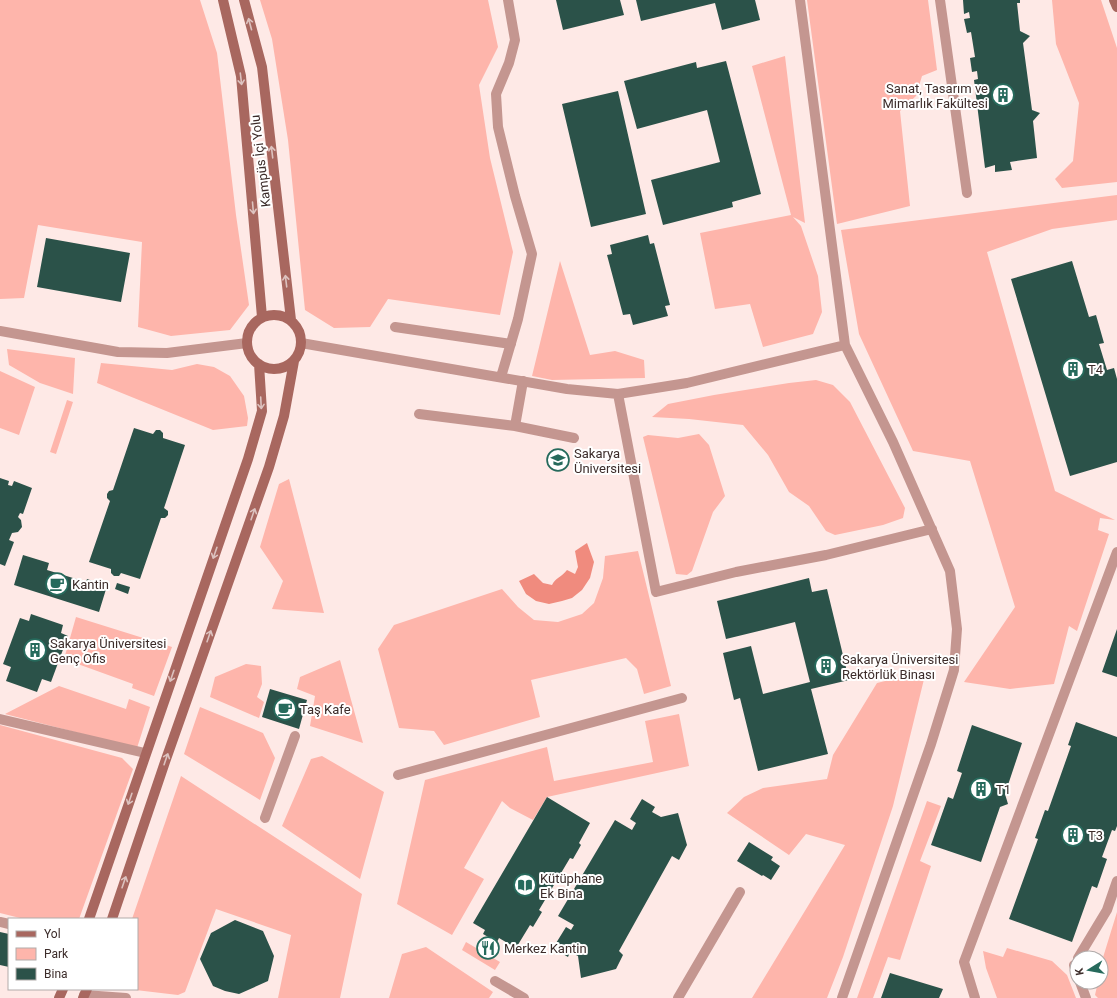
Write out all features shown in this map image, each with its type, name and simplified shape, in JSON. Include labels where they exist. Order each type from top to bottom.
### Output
[{"type":"street","name":"Kampüs İçi Yolu","points":[[223,0],[241,76],[262,317]]},
{"type":"street","name":"Kampüs İçi Yolu","points":[[244,0],[262,68],[291,320]]},
{"type":"street","points":[[501,377],[518,319],[532,254],[515,196],[498,127],[496,94],[509,64],[515,40],[508,0]]},
{"type":"street","points":[[800,0],[845,345],[893,442],[950,571],[957,629],[954,670],[931,744],[842,998]]},
{"type":"street","points":[[940,0],[966,193]]},
{"type":"street","points":[[1114,0],[1117,7]]},
{"type":"street","points":[[112,918],[165,762],[269,467],[284,416],[294,361],[300,349],[300,334],[297,326],[291,320],[277,314],[262,317],[256,322],[251,328],[247,343],[253,358],[259,364],[273,369],[288,365],[294,361]]},
{"type":"street","points":[[395,328],[511,344]]},
{"type":"street","points":[[0,331],[118,352],[167,354],[247,343]]},
{"type":"street","points":[[301,343],[567,389],[618,394],[687,383],[845,345]]},
{"type":"street","points":[[88,918],[248,459],[262,411],[259,364]]},
{"type":"street","points":[[514,426],[523,381]]},
{"type":"street","points":[[618,394],[656,592],[736,572],[826,555],[932,529]]},
{"type":"street","points":[[419,414],[514,426],[574,438]]},
{"type":"street","points":[[975,998],[964,962],[1117,552]]},
{"type":"street","points":[[398,775],[682,698]]},
{"type":"street","points":[[0,719],[145,753]]},
{"type":"street","points":[[265,818],[295,736]]},
{"type":"street","points":[[1084,950],[1107,910],[1117,881]]},
{"type":"street","points":[[678,998],[740,892]]},
{"type":"street","points":[[495,981],[524,998]]},
{"type":"street","points":[[85,994],[126,998]]},
{"type":"shaded area","name":"Sakarya Üniversitesi","points":[[0,0],[1117,0],[1117,998],[0,998]]},
{"type":"shaded area","points":[[587,543],[594,562],[590,578],[582,590],[572,598],[549,604],[536,601],[526,594],[519,581],[534,574],[543,583],[552,585],[567,570],[575,574],[578,567],[575,551]]},
{"type":"green space","points":[[0,0],[200,0],[217,53],[236,215],[249,305],[230,330],[171,336],[138,327],[142,242],[38,225],[24,298],[0,299]]},
{"type":"green space","points":[[260,0],[488,0],[498,47],[479,85],[490,158],[513,252],[500,315],[388,299],[370,327],[334,328],[305,310],[288,140],[272,39]]},
{"type":"green space","points":[[807,0],[928,0],[937,70],[922,76],[916,96],[900,111],[910,206],[837,224]]},
{"type":"green space","points":[[1052,0],[1101,0],[1117,48],[1117,182],[1062,188],[1055,179],[1073,161],[1079,103],[1056,44]]},
{"type":"green space","points":[[785,56],[805,223],[793,217],[801,226],[818,276],[822,312],[813,334],[763,347],[750,304],[715,309],[700,233],[791,215],[752,66]]},
{"type":"green space","points":[[1117,195],[1117,220],[1052,229],[987,252],[1055,491],[1115,520],[1100,518],[1098,530],[1109,534],[1077,631],[1069,626],[1054,684],[1010,689],[964,682],[1015,607],[970,461],[913,451],[859,334],[841,230]]},
{"type":"green space","points":[[560,261],[590,355],[615,351],[644,360],[645,378],[552,380],[532,376]]},
{"type":"green space","points":[[7,349],[75,358],[73,394],[40,383],[9,365]]},
{"type":"green space","points":[[101,363],[172,370],[197,364],[214,367],[230,376],[244,396],[248,418],[247,426],[213,430],[97,383]]},
{"type":"green space","points":[[0,371],[35,387],[19,435],[0,428]]},
{"type":"green space","points":[[816,380],[833,385],[850,402],[905,508],[903,518],[883,525],[835,535],[826,531],[809,506],[789,492],[768,455],[743,425],[689,419],[652,417],[668,404],[714,395]]},
{"type":"green space","points":[[67,400],[73,402],[56,454],[50,452]]},
{"type":"green space","points":[[699,434],[709,445],[725,496],[713,512],[692,571],[687,575],[676,574],[643,437],[648,435],[678,438]]},
{"type":"green space","points":[[289,479],[324,613],[272,609],[283,581],[260,547],[279,484]]},
{"type":"green space","points":[[638,551],[671,686],[644,694],[637,669],[626,658],[531,680],[540,717],[444,745],[434,731],[399,728],[378,649],[394,625],[502,589],[518,607],[534,620],[558,622],[582,614],[594,603],[603,578],[605,556]]},
{"type":"green space","points":[[76,617],[172,647],[154,696],[132,688],[133,684],[64,659]]},
{"type":"green space","points":[[340,660],[363,743],[310,726],[315,696],[297,689],[300,677]]},
{"type":"green space","points":[[246,664],[261,666],[262,684],[257,697],[264,702],[259,718],[210,697],[215,677]]},
{"type":"green space","points":[[926,671],[893,806],[843,957],[827,998],[752,998],[845,845],[806,834],[789,855],[727,813],[744,797],[763,788],[827,779],[833,755],[877,683]]},
{"type":"green space","points":[[59,686],[126,709],[129,699],[150,707],[137,748],[5,714]]},
{"type":"green space","points":[[200,707],[263,733],[275,758],[260,800],[184,754]]},
{"type":"green space","points":[[679,714],[689,766],[547,797],[533,820],[510,808],[502,801],[464,868],[484,879],[452,935],[397,904],[425,780],[547,747],[554,781],[653,762],[645,721]]},
{"type":"green space","points":[[0,725],[122,758],[133,769],[79,918],[20,918],[0,913]]},
{"type":"green space","points":[[322,756],[384,792],[360,879],[282,826],[311,759]]},
{"type":"green space","points":[[181,776],[362,894],[340,998],[278,998],[291,935],[216,909],[185,992],[178,995],[136,990],[138,990],[138,918],[132,918]]},
{"type":"green space","points":[[927,801],[941,806],[920,861],[931,866],[900,960],[888,957],[873,998],[857,998]]},
{"type":"green space","points":[[1117,912],[1117,998],[1098,998],[1095,995],[1096,990],[1109,990],[1109,950],[1105,950]]},
{"type":"green space","points":[[466,942],[500,962],[495,970],[462,950]]},
{"type":"green space","points":[[426,947],[493,992],[489,998],[389,998],[402,954]]},
{"type":"green space","points":[[1007,948],[1052,961],[1067,975],[1069,980],[1069,990],[1073,990],[1076,998],[997,998],[986,968],[983,951],[1003,957]]},
{"type":"building","points":[[556,0],[620,0],[624,15],[563,30]]},
{"type":"building","points":[[636,0],[755,0],[760,20],[722,30],[715,3],[641,21]]},
{"type":"building","name":"Sanat, Tasarım ve Mimarlık Fakültesi","points":[[963,0],[1020,0],[1020,3],[1017,3],[1020,31],[1030,36],[1023,43],[1032,110],[1040,113],[1033,121],[1037,158],[1010,162],[1012,170],[995,172],[995,165],[985,168],[974,80],[978,79],[977,71],[972,72],[970,58],[975,57],[971,32],[967,33],[964,19],[970,18],[969,12],[964,14]]},
{"type":"building","points":[[726,61],[761,194],[732,202],[733,207],[663,225],[651,180],[720,162],[707,110],[637,129],[624,81],[696,62],[697,68]]},
{"type":"building","points":[[618,91],[646,214],[591,227],[562,104]]},
{"type":"building","points":[[648,235],[650,244],[654,243],[670,305],[665,306],[668,316],[633,325],[630,314],[623,315],[607,255],[612,254],[610,245]]},
{"type":"building","points":[[46,238],[130,253],[121,302],[37,287]]},
{"type":"building","name":"T4","points":[[1072,261],[1089,317],[1096,315],[1104,343],[1099,344],[1107,370],[1114,368],[1117,379],[1117,462],[1070,476],[1011,279]]},
{"type":"building","points":[[134,428],[153,434],[156,430],[160,430],[163,433],[163,438],[185,445],[164,508],[168,511],[168,515],[165,518],[161,518],[140,579],[121,573],[119,576],[114,576],[111,573],[111,569],[89,562],[110,501],[107,498],[107,494],[109,491],[113,490]]},
{"type":"building","points":[[0,478],[9,481],[8,485],[12,486],[14,481],[32,488],[23,514],[20,513],[18,517],[21,520],[22,527],[18,532],[12,533],[9,540],[14,542],[5,566],[0,564]]},
{"type":"building","name":"Kantin","points":[[23,555],[49,563],[47,570],[86,582],[87,579],[107,586],[99,612],[14,585]]},
{"type":"building","name":"Sakarya Üniversitesi Rektörlük Binası","points":[[809,578],[812,592],[827,589],[849,680],[811,689],[828,754],[758,771],[740,698],[734,700],[723,653],[751,646],[763,694],[810,682],[795,622],[726,639],[717,601]]},
{"type":"building","points":[[117,583],[130,587],[128,594],[115,589]]},
{"type":"building","name":"Sakarya Üniversitesi Genç Ofis","points":[[31,614],[63,625],[61,633],[68,636],[51,682],[42,679],[37,692],[6,681],[11,667],[3,664],[20,618],[29,621]]},
{"type":"building","points":[[1117,629],[1117,677],[1102,672]]},
{"type":"building","name":"Taş Kafe","points":[[270,689],[307,700],[299,729],[262,717]]},
{"type":"building","name":"T3","points":[[1076,722],[1117,737],[1117,826],[1115,831],[1112,830],[1102,857],[1107,859],[1097,888],[1092,886],[1072,942],[1009,919],[1038,839],[1035,838],[1045,810],[1048,811],[1071,746],[1068,745]]},
{"type":"building","name":"T1","points":[[972,725],[1022,743],[1005,794],[1008,804],[1000,807],[981,862],[931,845],[948,797],[953,799],[962,773],[957,771]]},
{"type":"building","name":"Kütüphane Ek Bina","points":[[547,797],[590,823],[579,843],[581,845],[573,859],[570,858],[539,910],[542,912],[533,927],[530,925],[516,948],[499,938],[497,942],[483,934],[485,930],[473,923]]},
{"type":"building","points":[[642,799],[655,807],[652,812],[661,817],[678,813],[687,845],[679,860],[672,856],[619,951],[623,955],[616,969],[581,978],[578,956],[570,952],[568,957],[553,948],[566,927],[571,930],[574,925],[558,916],[615,820],[632,830],[636,823],[630,819]]},
{"type":"building","points":[[749,842],[773,857],[771,860],[780,866],[771,880],[737,861]]},
{"type":"building","points":[[235,920],[263,931],[274,956],[268,981],[239,994],[225,991],[213,986],[200,959],[211,933]]},
{"type":"building","points":[[0,932],[8,934],[8,967],[0,965]]},
{"type":"building","points":[[890,973],[943,989],[939,998],[881,998]]},
{"type":"place","name":"Sanat, Tasarım ve Mimarlık Fakültesi","points":[[1003,95]]},
{"type":"place","name":"T4","points":[[1073,369]]},
{"type":"place","name":"Sakarya Üniversitesi","points":[[558,460]]},
{"type":"place","name":"Kantin","points":[[57,584]]},
{"type":"place","name":"Sakarya Üniversitesi Genç Ofis","points":[[35,650]]},
{"type":"place","name":"Sakarya Üniversitesi Rektörlük Binası","points":[[826,666]]},
{"type":"place","name":"Taş Kafe","points":[[285,709]]},
{"type":"place","name":"T1","points":[[981,789]]},
{"type":"place","name":"T3","points":[[1073,835]]},
{"type":"place","name":"Kütüphane Ek Bina","points":[[525,885]]},
{"type":"place","name":"Merkez Kantin","points":[[488,948]]}]
